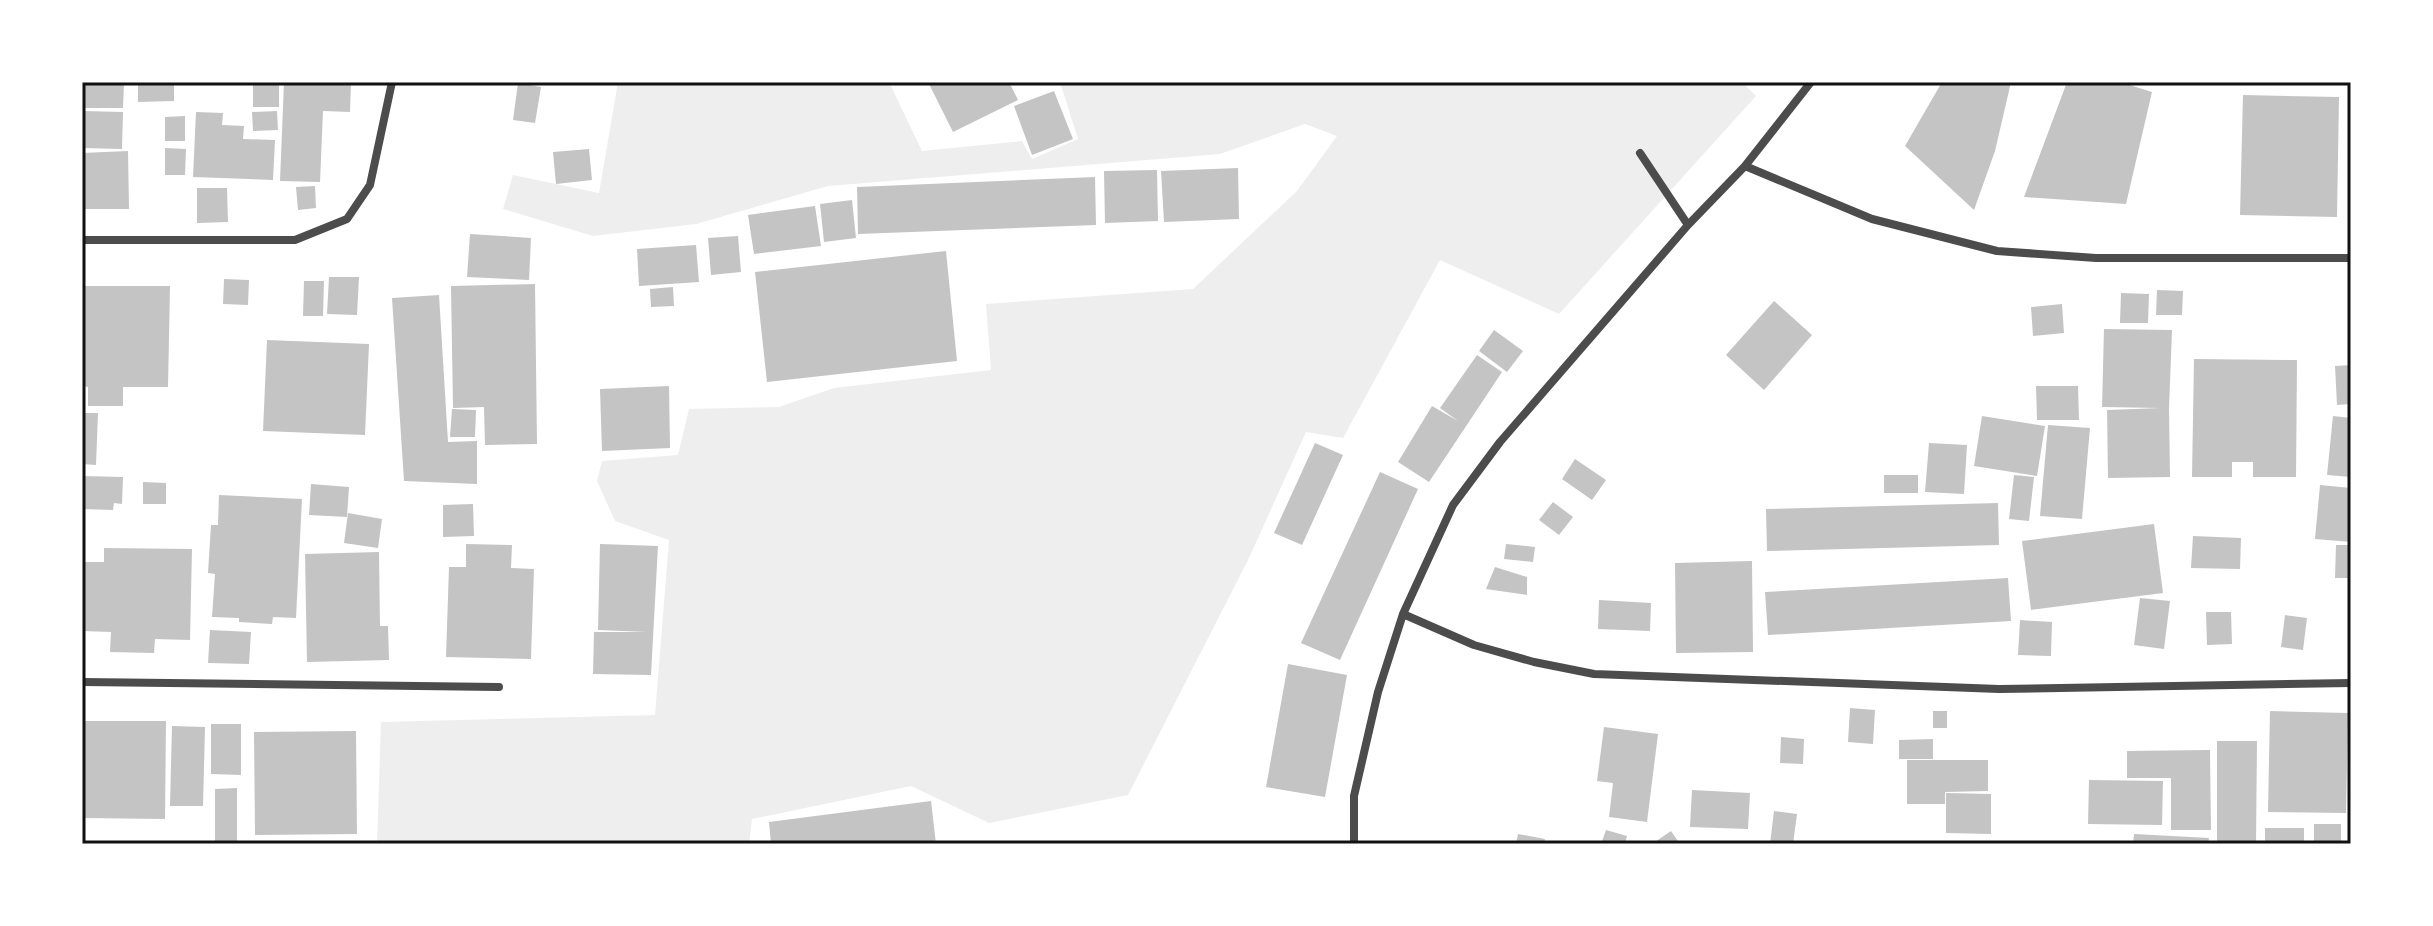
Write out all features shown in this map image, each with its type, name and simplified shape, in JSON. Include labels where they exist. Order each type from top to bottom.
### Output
[{"type":"street","points":[[82,240],[295,240],[347,219],[370,185],[392,82]]},
{"type":"street","points":[[1354,844],[1354,796],[1378,692],[1403,614],[1453,505],[1500,442],[1688,225],[1745,166],[1811,82]]},
{"type":"street","points":[[1640,153],[1688,225]]},
{"type":"street","points":[[1745,166],[1872,219],[1997,251],[2096,258],[2351,258]]},
{"type":"street","points":[[1403,614],[1474,645],[1534,662],[1594,674],[1999,689],[2351,683]]},
{"type":"street","points":[[82,682],[499,687]]},
{"type":"shaded area","points":[[618,82],[889,82],[922,151],[1022,141],[1032,159],[1078,139],[1061,85],[1071,82],[1742,82],[1756,96],[1559,314],[1440,260],[1343,438],[1306,432],[1249,558],[1128,795],[989,823],[911,786],[752,819],[749,844],[377,844],[381,722],[655,715],[669,540],[615,521],[597,481],[602,461],[678,455],[689,409],[779,407],[834,388],[991,370],[986,304],[1193,289],[1297,191],[1337,136],[1305,124],[1220,154],[828,186],[696,224],[593,236],[503,209],[513,175],[599,193]]},
{"type":"building","points":[[82,82],[124,82],[123,108],[82,108]]},
{"type":"building","points":[[138,82],[174,82],[174,101],[138,102]]},
{"type":"building","points":[[253,82],[279,82],[279,107],[253,107]]},
{"type":"building","points":[[284,82],[351,82],[350,112],[323,111],[320,182],[280,181]]},
{"type":"building","points":[[928,82],[1009,82],[1018,100],[953,132]]},
{"type":"building","points":[[1942,82],[2011,82],[1995,151],[1974,210],[1905,146]]},
{"type":"building","points":[[2067,82],[2120,82],[2152,92],[2126,204],[2024,197]]},
{"type":"building","points":[[518,83],[541,87],[535,123],[513,120]]},
{"type":"building","points":[[1054,91],[1073,139],[1032,155],[1014,106]]},
{"type":"building","points":[[2243,95],[2339,97],[2337,217],[2240,215]]},
{"type":"building","points":[[82,111],[123,112],[122,149],[82,148]]},
{"type":"building","points":[[277,111],[278,130],[253,131],[252,112]]},
{"type":"building","points":[[196,112],[223,113],[222,125],[244,126],[243,139],[275,140],[273,180],[193,177]]},
{"type":"building","points":[[185,116],[185,141],[165,141],[165,117]]},
{"type":"building","points":[[165,148],[186,149],[185,175],[165,175]]},
{"type":"building","points":[[589,149],[592,180],[556,184],[553,152]]},
{"type":"building","points":[[128,151],[129,209],[82,209],[82,153]]},
{"type":"building","points":[[1238,168],[1239,219],[1164,222],[1161,171]]},
{"type":"building","points":[[1157,170],[1158,221],[1105,223],[1104,171]]},
{"type":"building","points":[[1095,177],[1096,225],[858,234],[857,187]]},
{"type":"building","points":[[315,186],[316,208],[298,210],[296,187]]},
{"type":"building","points":[[197,188],[227,188],[228,222],[197,223]]},
{"type":"building","points":[[852,200],[856,238],[824,242],[820,204]]},
{"type":"building","points":[[815,206],[821,246],[754,254],[748,215]]},
{"type":"building","points":[[470,234],[531,238],[529,280],[467,277]]},
{"type":"building","points":[[738,236],[741,272],[711,275],[708,238]]},
{"type":"building","points":[[696,245],[699,282],[639,286],[637,249]]},
{"type":"building","points":[[946,251],[957,361],[767,382],[755,272]]},
{"type":"building","points":[[329,277],[359,277],[357,315],[327,314]]},
{"type":"building","points":[[224,279],[249,280],[248,305],[223,304]]},
{"type":"building","points":[[304,281],[324,281],[323,316],[303,316]]},
{"type":"building","points":[[535,284],[537,444],[485,445],[484,407],[453,408],[451,286]]},
{"type":"building","points":[[82,286],[170,286],[168,387],[123,387],[123,406],[88,406],[88,387],[82,386]]},
{"type":"building","points":[[673,287],[674,306],[651,307],[650,289]]},
{"type":"building","points":[[2157,290],[2183,291],[2182,315],[2156,315]]},
{"type":"building","points":[[2121,293],[2149,294],[2148,323],[2120,323]]},
{"type":"building","points":[[439,295],[448,442],[477,441],[477,484],[404,481],[392,298]]},
{"type":"building","points":[[1774,301],[1812,335],[1764,390],[1726,355]]},
{"type":"building","points":[[2062,304],[2064,333],[2033,336],[2031,307]]},
{"type":"building","points":[[2104,329],[2172,330],[2170,477],[2108,478],[2107,410],[2161,408],[2102,407]]},
{"type":"building","points":[[1494,330],[1523,351],[1507,372],[1479,351]]},
{"type":"building","points":[[267,340],[369,344],[365,435],[263,431]]},
{"type":"building","points":[[1477,355],[1502,372],[1429,482],[1398,462],[1432,406],[1458,421],[1440,408]]},
{"type":"building","points":[[2194,359],[2297,360],[2296,477],[2253,477],[2253,462],[2232,462],[2232,477],[2192,477]]},
{"type":"building","points":[[2351,365],[2351,404],[2337,405],[2335,366]]},
{"type":"building","points":[[669,386],[670,448],[602,451],[600,389]]},
{"type":"building","points":[[2036,386],[2078,386],[2079,420],[2037,420]]},
{"type":"building","points":[[452,409],[476,410],[475,437],[450,437]]},
{"type":"building","points":[[82,413],[98,413],[96,465],[82,464]]},
{"type":"building","points":[[1982,416],[2045,426],[2037,476],[1974,466]]},
{"type":"building","points":[[2333,416],[2351,418],[2351,477],[2327,475]]},
{"type":"building","points":[[2048,425],[2090,428],[2082,519],[2040,516]]},
{"type":"building","points":[[1315,443],[1343,455],[1302,545],[1274,533]]},
{"type":"building","points":[[1929,443],[1967,445],[1964,494],[1925,492]]},
{"type":"building","points":[[1575,459],[1606,480],[1592,500],[1562,479]]},
{"type":"building","points":[[1380,472],[1418,489],[1340,660],[1301,643]]},
{"type":"building","points":[[1884,475],[1918,475],[1918,493],[1884,493]]},
{"type":"building","points":[[2014,475],[2034,477],[2029,521],[2009,519]]},
{"type":"building","points":[[82,476],[123,477],[122,504],[114,503],[113,510],[82,509]]},
{"type":"building","points":[[143,482],[166,483],[166,504],[143,504]]},
{"type":"building","points":[[311,484],[349,487],[347,517],[309,515]]},
{"type":"building","points":[[2320,485],[2351,488],[2351,542],[2315,539]]},
{"type":"building","points":[[219,495],[302,499],[296,618],[273,617],[272,624],[212,617],[215,574],[208,573],[211,525],[218,525]]},
{"type":"building","points":[[1553,502],[1573,517],[1559,535],[1539,520]]},
{"type":"building","points":[[1998,503],[1999,545],[1767,551],[1766,509]]},
{"type":"building","points":[[473,504],[474,536],[443,537],[443,505]]},
{"type":"building","points":[[348,513],[382,519],[378,548],[344,543]]},
{"type":"building","points":[[2154,524],[2163,593],[2031,610],[2022,541]]},
{"type":"building","points":[[2193,536],[2241,538],[2240,569],[2191,568]]},
{"type":"building","points":[[466,544],[512,545],[511,568],[534,569],[531,659],[446,657],[449,567],[466,567]]},
{"type":"building","points":[[600,544],[658,546],[651,675],[593,674],[594,632],[647,632],[598,630]]},
{"type":"building","points":[[1506,544],[1535,547],[1533,562],[1504,559]]},
{"type":"building","points":[[2336,545],[2351,545],[2351,578],[2335,578]]},
{"type":"building","points":[[104,548],[192,549],[190,640],[155,639],[154,653],[110,652],[111,632],[82,631],[82,562],[104,562]]},
{"type":"building","points":[[379,552],[380,626],[388,626],[389,660],[307,662],[305,554]]},
{"type":"building","points":[[1752,561],[1753,652],[1676,653],[1675,563]]},
{"type":"building","points":[[1495,567],[1527,577],[1527,595],[1486,589]]},
{"type":"building","points":[[2008,578],[2011,621],[1768,635],[1765,592]]},
{"type":"building","points":[[2140,598],[2170,601],[2164,649],[2134,645]]},
{"type":"building","points":[[1599,600],[1651,603],[1650,631],[1598,629]]},
{"type":"building","points":[[2206,612],[2231,612],[2232,644],[2207,645]]},
{"type":"building","points":[[2285,615],[2307,618],[2303,650],[2281,647]]},
{"type":"building","points":[[2020,620],[2052,622],[2051,656],[2018,655]]},
{"type":"building","points":[[210,630],[251,632],[249,664],[208,663]]},
{"type":"building","points":[[1288,664],[1347,675],[1325,797],[1266,787]]},
{"type":"building","points":[[1850,708],[1875,710],[1873,744],[1848,742]]},
{"type":"building","points":[[1933,711],[1947,711],[1947,728],[1933,728]]},
{"type":"building","points":[[2270,711],[2348,713],[2346,813],[2268,812]]},
{"type":"building","points":[[82,721],[166,721],[165,819],[82,818]]},
{"type":"building","points":[[211,724],[241,724],[241,775],[211,774]]},
{"type":"building","points":[[172,726],[205,727],[203,806],[170,806]]},
{"type":"building","points":[[1604,727],[1658,734],[1647,822],[1609,817],[1613,783],[1597,781]]},
{"type":"building","points":[[356,731],[357,834],[255,835],[254,732]]},
{"type":"building","points":[[1781,737],[1804,739],[1803,764],[1780,763]]},
{"type":"building","points":[[1933,739],[1933,759],[1899,759],[1899,740]]},
{"type":"building","points":[[2217,741],[2257,741],[2256,844],[2217,844]]},
{"type":"building","points":[[2210,750],[2211,830],[2171,830],[2171,778],[2127,778],[2127,751]]},
{"type":"building","points":[[1907,760],[1988,760],[1988,791],[1945,792],[1945,804],[1907,804]]},
{"type":"building","points":[[2089,780],[2163,781],[2162,825],[2088,824]]},
{"type":"building","points":[[237,788],[237,841],[215,842],[215,789]]},
{"type":"building","points":[[1692,790],[1750,793],[1748,829],[1690,827]]},
{"type":"building","points":[[1946,793],[1991,794],[1991,834],[1946,833]]},
{"type":"building","points":[[931,801],[936,844],[771,844],[769,822]]},
{"type":"building","points":[[1774,811],[1797,814],[1793,844],[1770,844]]},
{"type":"building","points":[[2314,824],[2341,824],[2341,844],[2314,844]]},
{"type":"building","points":[[2265,828],[2304,828],[2304,844],[2265,844]]},
{"type":"building","points":[[1606,830],[1627,836],[1625,844],[1601,844]]},
{"type":"building","points":[[1671,831],[1680,844],[1652,844]]},
{"type":"building","points":[[1518,834],[1545,839],[1544,844],[1516,844]]},
{"type":"building","points":[[2134,834],[2209,838],[2208,844],[2133,844]]}]
